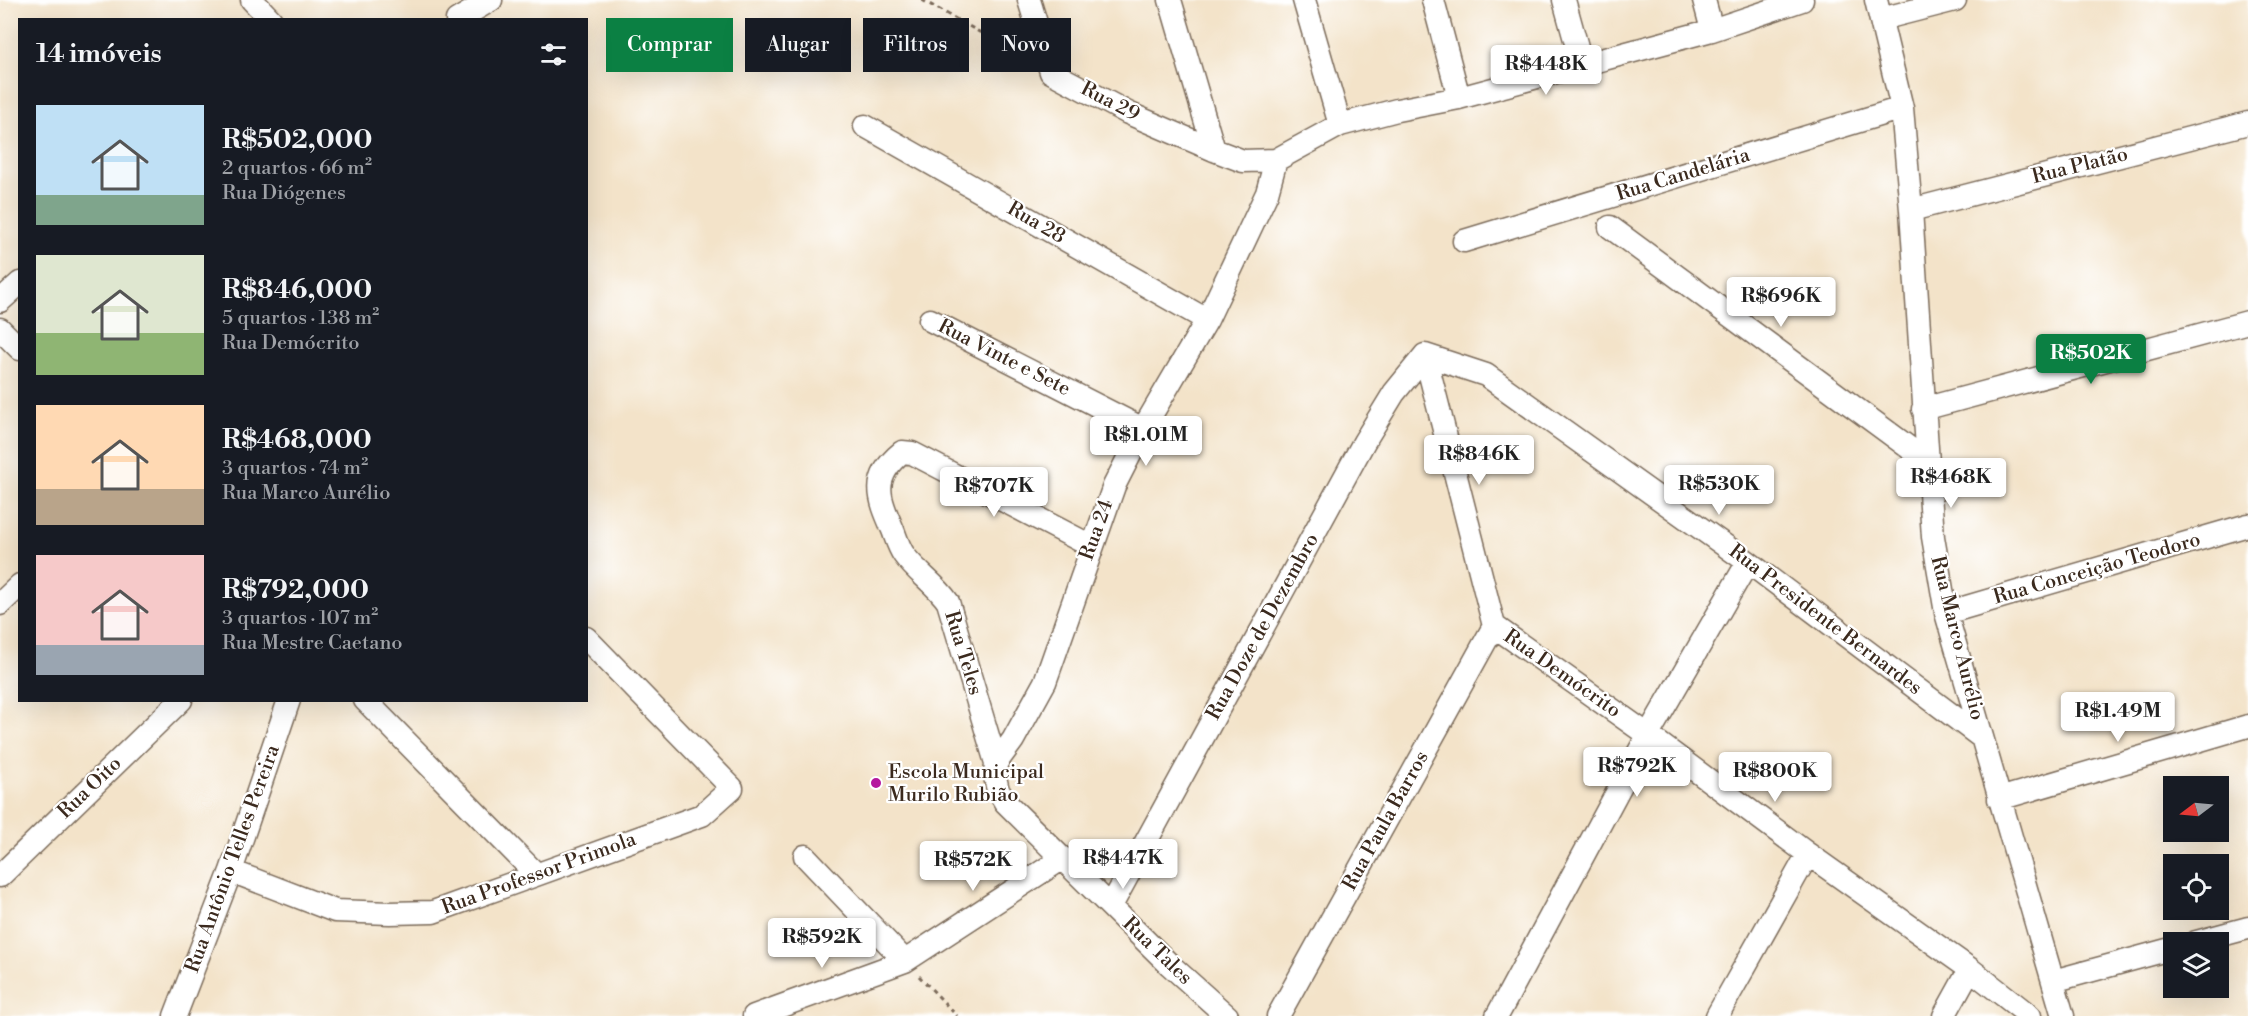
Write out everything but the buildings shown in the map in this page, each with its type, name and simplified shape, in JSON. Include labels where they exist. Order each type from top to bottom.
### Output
[{"type":"street","points":[[252,0],[269,18]]},
{"type":"street","points":[[460,18],[491,0]]},
{"type":"street","points":[[1029,0],[1034,18]]},
{"type":"street","points":[[1170,0],[1214,150]]},
{"type":"street","points":[[1304,0],[1340,125]]},
{"type":"street","points":[[1433,0],[1459,98]]},
{"type":"street","points":[[1564,0],[1582,65]]},
{"type":"street","points":[[1704,0],[1712,30]]},
{"type":"street","points":[[1276,160],[1340,125],[1397,110],[1459,98],[1712,30],[1802,0]]},
{"type":"street","points":[[1879,10],[1955,0]]},
{"type":"street","name":"Rua Marco Aurélio","points":[[1879,10],[1902,108],[1933,537],[1946,613],[2063,1016]]},
{"type":"street","name":"Rua 29","points":[[1051,72],[1128,113],[1214,150],[1243,160],[1276,160]]},
{"type":"street","name":"Rua Candelária","points":[[1464,241],[1902,108]]},
{"type":"street","name":"Rua Platão","points":[[1911,210],[2248,123]]},
{"type":"street","name":"Rua 28","points":[[866,126],[1207,320]]},
{"type":"street","name":"Rua 24","points":[[996,770],[1045,682],[1114,486],[1143,429],[1207,320],[1267,193],[1276,160]]},
{"type":"street","points":[[1610,227],[1927,461]]},
{"type":"street","points":[[0,302],[18,285]]},
{"type":"street","name":"Rua Vinte e Sete","points":[[930,320],[1143,429]]},
{"type":"street","points":[[1923,409],[2248,322]]},
{"type":"street","points":[[0,329],[18,347]]},
{"type":"street","name":"Rua Presidente Bernardes","points":[[1425,355],[1486,375],[1748,562],[1981,737]]},
{"type":"street","name":"Rua Demócrito","points":[[1425,355],[1494,626],[1970,969],[2030,1016]]},
{"type":"street","name":"Rua Doze de Dezembro","points":[[1111,906],[1364,442],[1394,393],[1425,355]]},
{"type":"street","name":"Rua Teles","points":[[996,770],[948,602],[940,590],[903,555],[881,504],[879,484],[893,459],[902,453],[912,453],[1091,546]]},
{"type":"street","name":"Rua Conceição Teodoro","points":[[1946,613],[2248,525]]},
{"type":"street","points":[[1497,1016],[1648,735],[1748,562]]},
{"type":"street","points":[[0,604],[18,587]]},
{"type":"street","name":"Rua Paula Barros","points":[[1278,1016],[1494,626]]},
{"type":"street","name":"Rua Professor Primola","points":[[231,871],[334,911],[433,912],[702,815],[732,788],[588,640]]},
{"type":"street","name":"Rua Oito","points":[[0,876],[179,702]]},
{"type":"street","name":"Rua Antônio Telles Pereira","points":[[175,1016],[231,871],[288,702]]},
{"type":"street","points":[[367,702],[536,874]]},
{"type":"street","points":[[1999,799],[2248,726]]},
{"type":"street","name":"Rua Tales","points":[[996,770],[998,790],[1005,802],[1170,965],[1227,1016]]},
{"type":"street","points":[[1718,1016],[1808,854]]},
{"type":"street","points":[[805,856],[905,961]]},
{"type":"street","points":[[754,1016],[905,961],[1063,858]]},
{"type":"street","points":[[2229,933],[2248,928]]},
{"type":"street","points":[[2053,981],[2163,951]]},
{"type":"street","points":[[1944,1016],[1970,969]]},
{"type":"path","points":[[922,0],[981,33]]},
{"type":"path","points":[[905,961],[957,1016]]},
{"type":"place","name":"Escola Municipal Murilo Rubião","points":[[876,783]]}]
